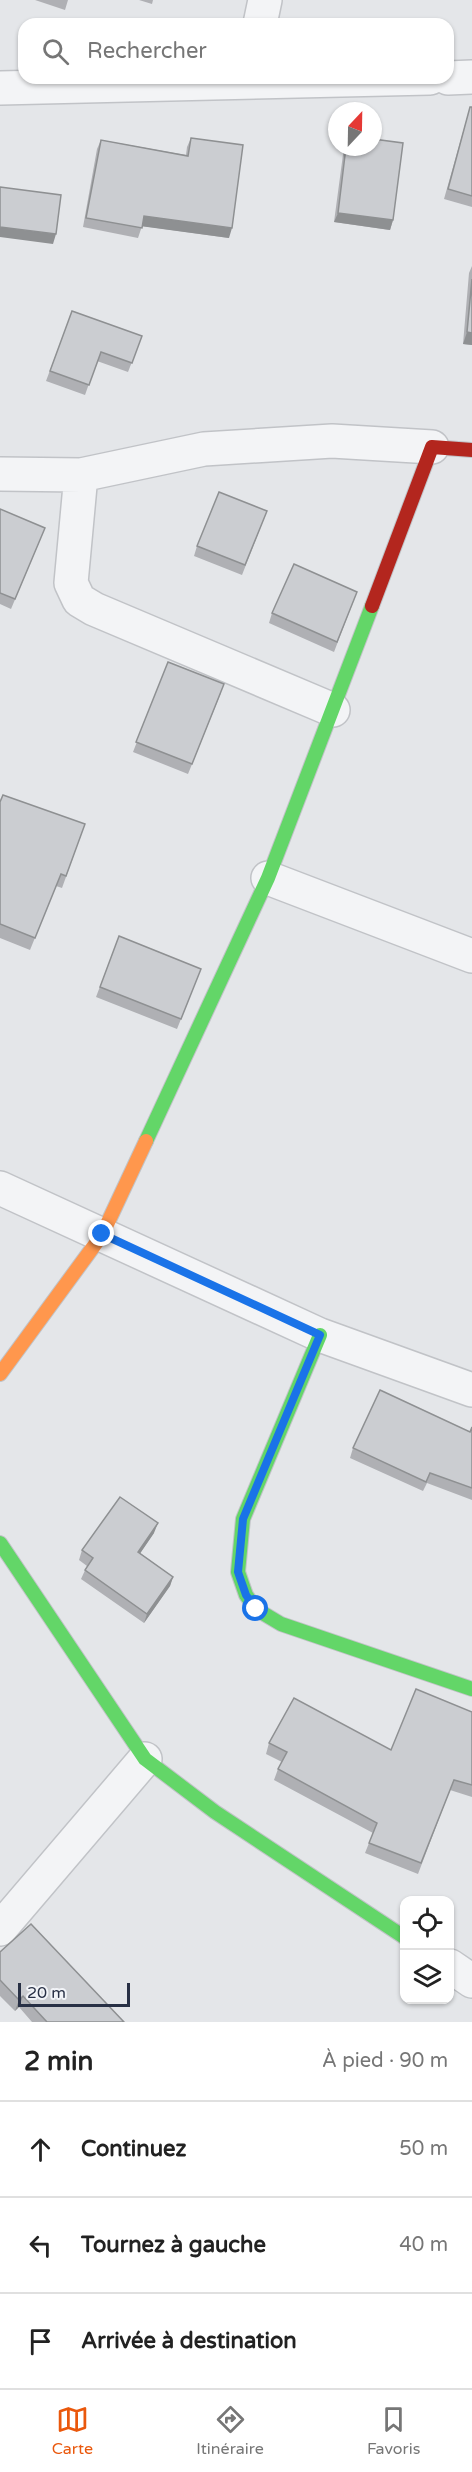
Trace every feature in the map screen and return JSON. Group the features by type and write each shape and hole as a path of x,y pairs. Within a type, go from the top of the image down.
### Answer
{"street":[{"path":"261,18 265,0"},
{"path":"454,78 472,77"},
{"path":"0,88 124,84"},
{"path":"0,474 81,475 204,449 332,441 472,450"},
{"path":"0,1374 102,1234 267,878 432,447"},
{"path":"81,475 71,583 79,600 94,609 333,710"},
{"path":"267,878 472,956"},
{"path":"0,1188 320,1335 472,1390"},
{"path":"320,1335 243,1519 238,1572 246,1595 256,1609 280,1624 472,1689"},
{"path":"0,1543 145,1760 215,1812 400,1934"},
{"path":"0,1929 145,1760"},
{"path":"454,1969 472,1981"}],"building":[{"path":"470,107 472,107 472,196 448,189"},
{"path":"191,138 243,145 232,228 144,216 142,228 86,218 101,140 188,156"},
{"path":"382,140 403,143 393,220 338,213 345,156 382,156"},
{"path":"0,187 61,195 56,234 0,227"},
{"path":"472,279 472,333 467,332"},
{"path":"72,311 142,336 132,363 101,352 89,385 50,371"},
{"path":"219,492 267,511 245,565 197,546"},
{"path":"0,509 45,528 15,599 0,593"},
{"path":"294,564 357,592 337,642 272,613"},
{"path":"168,662 224,684 192,764 136,742"},
{"path":"3,795 85,824 66,876 61,874 35,938 0,924 0,802"},
{"path":"119,936 201,969 181,1019 100,987"},
{"path":"380,1390 470,1432 472,1427 472,1488 430,1473 426,1482 353,1448"},
{"path":"120,1497 158,1523 138,1552 173,1577 147,1614 85,1570 93,1558 82,1550"},
{"path":"416,1689 472,1712 472,1785 454,1780 421,1863 369,1843 377,1823 278,1769 287,1752 269,1743 294,1698 391,1750"},
{"path":"31,1924 124,2022 47,2022 23,1996 19,2000 0,1980 0,1952"}],"traffic: fast":[{"path":"146,1141 268,878 372,606"},
{"path":"320,1335 243,1519 238,1572 246,1595 256,1609 281,1624 472,1689"},
{"path":"0,1543 145,1759 215,1812 400,1934"}],"traffic: slow":[{"path":"0,1374 102,1235 146,1141"}],"traffic: jam":[{"path":"372,606 432,447 472,450"}],"route":[{"path":"102,1234 320,1335 243,1519 238,1572 246,1595 256,1609"}]}
